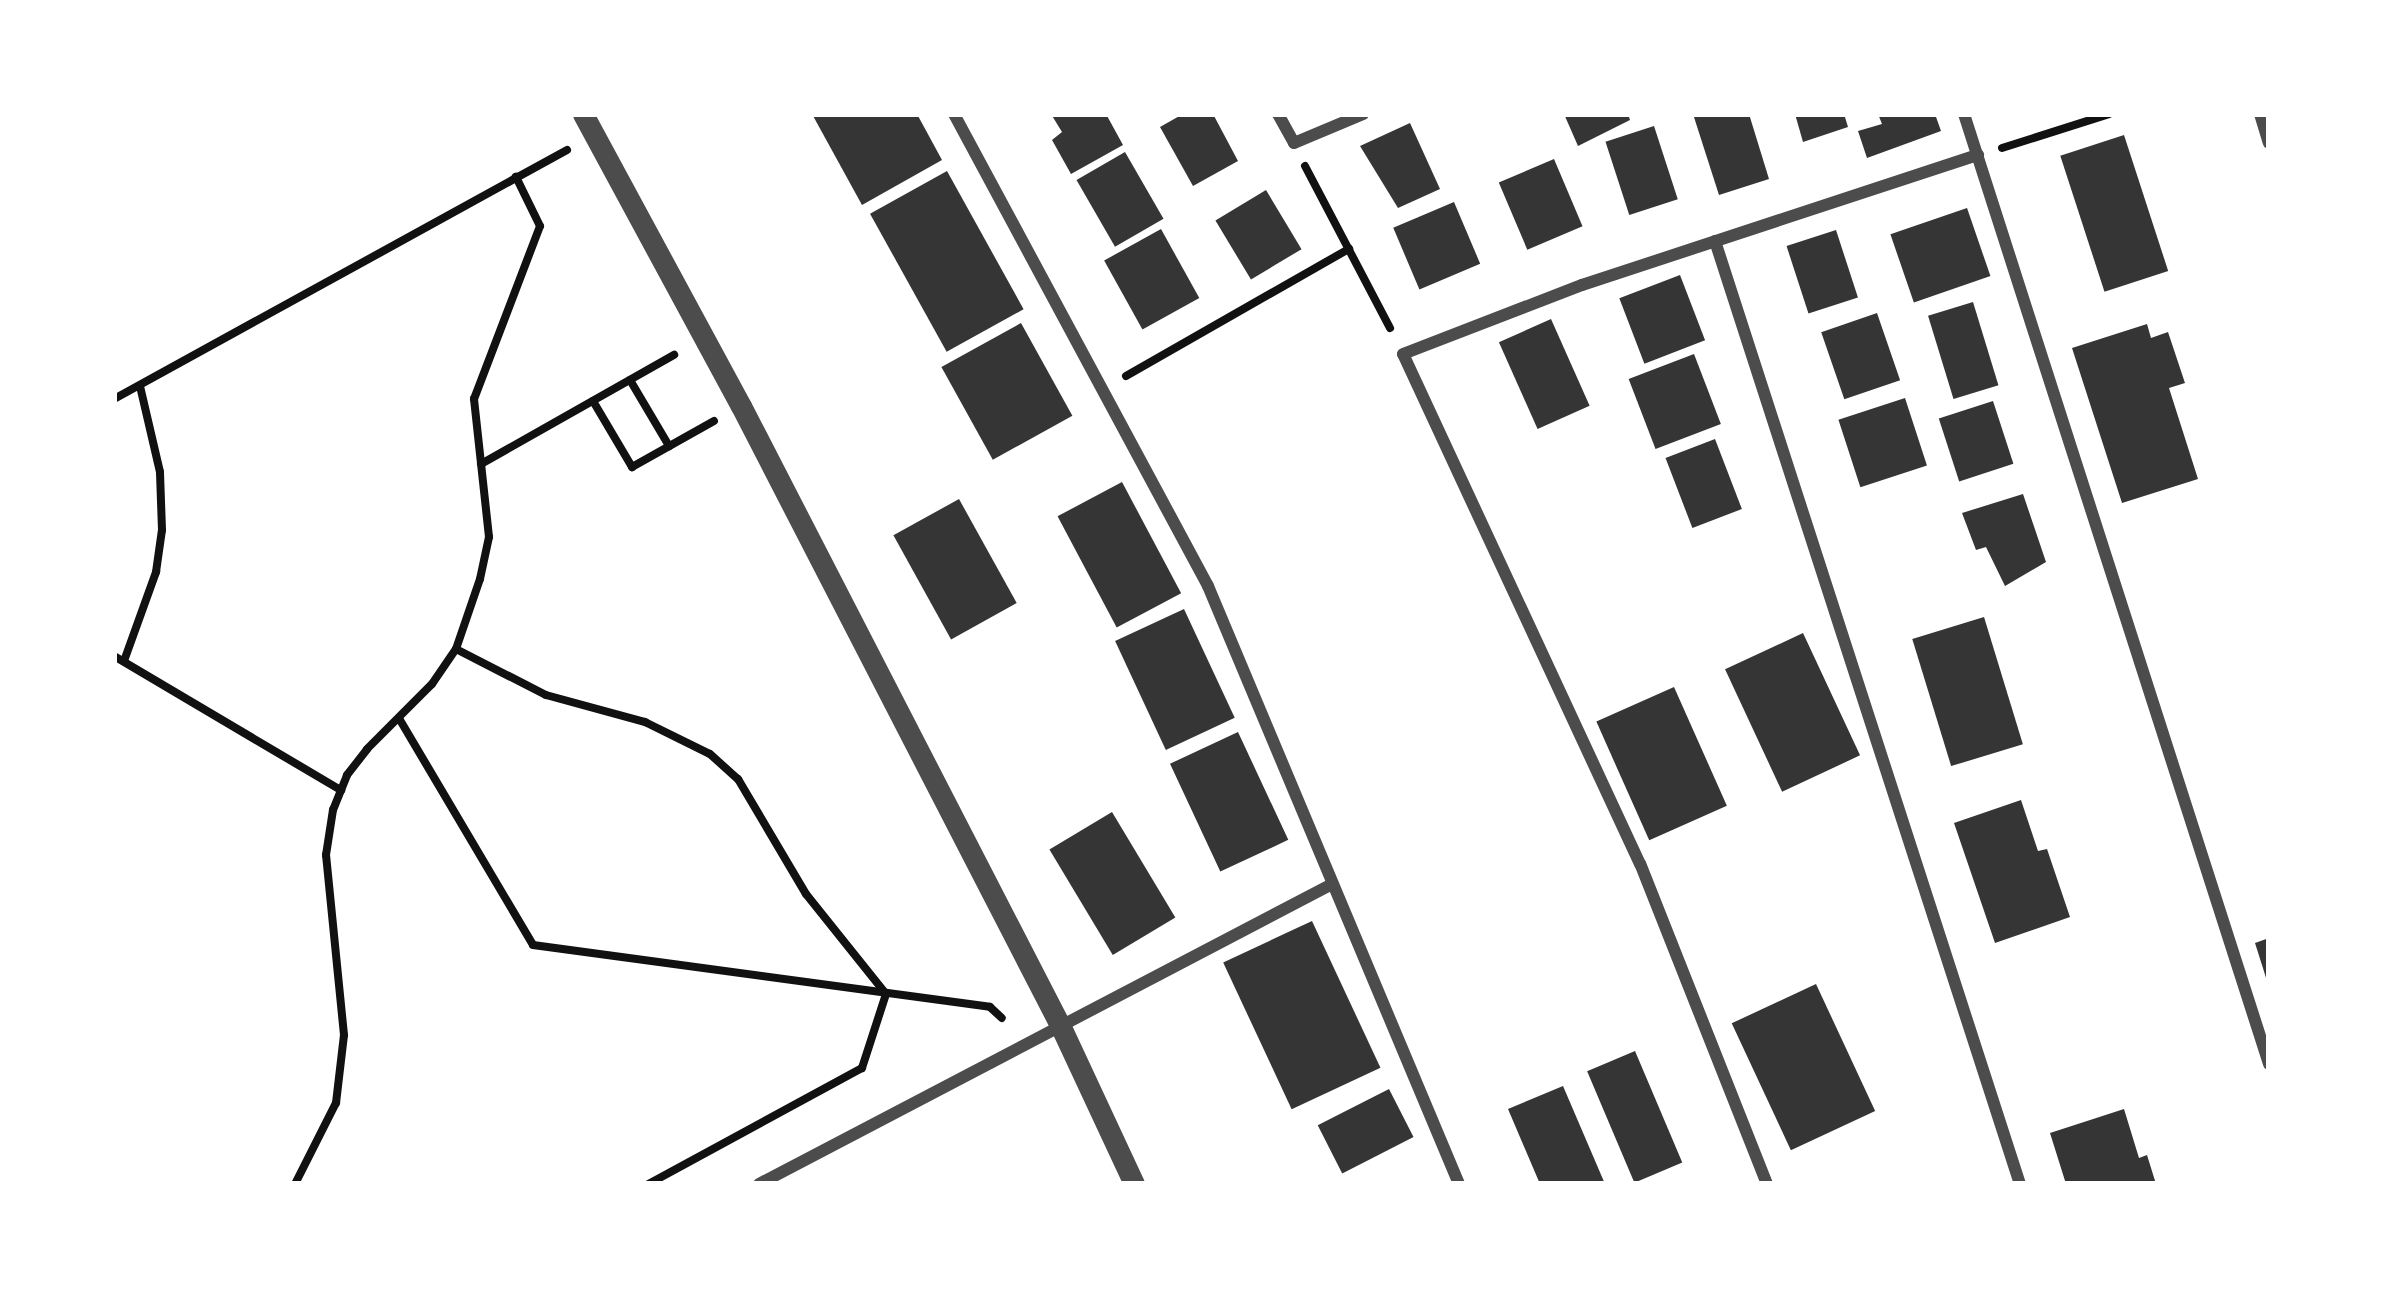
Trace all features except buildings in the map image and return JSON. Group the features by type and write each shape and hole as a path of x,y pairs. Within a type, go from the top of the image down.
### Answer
{"street":[{"path":"583,114 706,338 1060,1024 1134,1184"},
{"path":"954,114 1208,586 1459,1184"},
{"path":"1278,114 1294,143 1363,114"},
{"path":"1964,114 2269,1064"},
{"path":"2260,114 2269,143"},
{"path":"1767,1184 1640,864 1403,354 1715,241 1978,155"},
{"path":"1715,241 2020,1184"},
{"path":"759,1184 1332,884"}],"path":[{"path":"1978,155 2109,114"},
{"path":"114,400 595,135"},
{"path":"1294,143 1403,354"},
{"path":"295,1184 316,1151 336,1103 339,1080 341,982 326,855 341,790 367,748 400,720 456,649 489,538 474,399 540,226 516,177"},
{"path":"1102,390 1349,249"},
{"path":"482,464 706,338"},
{"path":"630,380 669,446"},
{"path":"124,661 156,572 162,530 160,472 140,386"},
{"path":"593,401 632,467 741,406"},
{"path":"456,649 546,695 645,722 710,754 738,779 806,894 886,994"},
{"path":"114,656 341,790"},
{"path":"400,720 533,945 989,1007 1002,1018"},
{"path":"648,1184 862,1068 886,994"}]}
